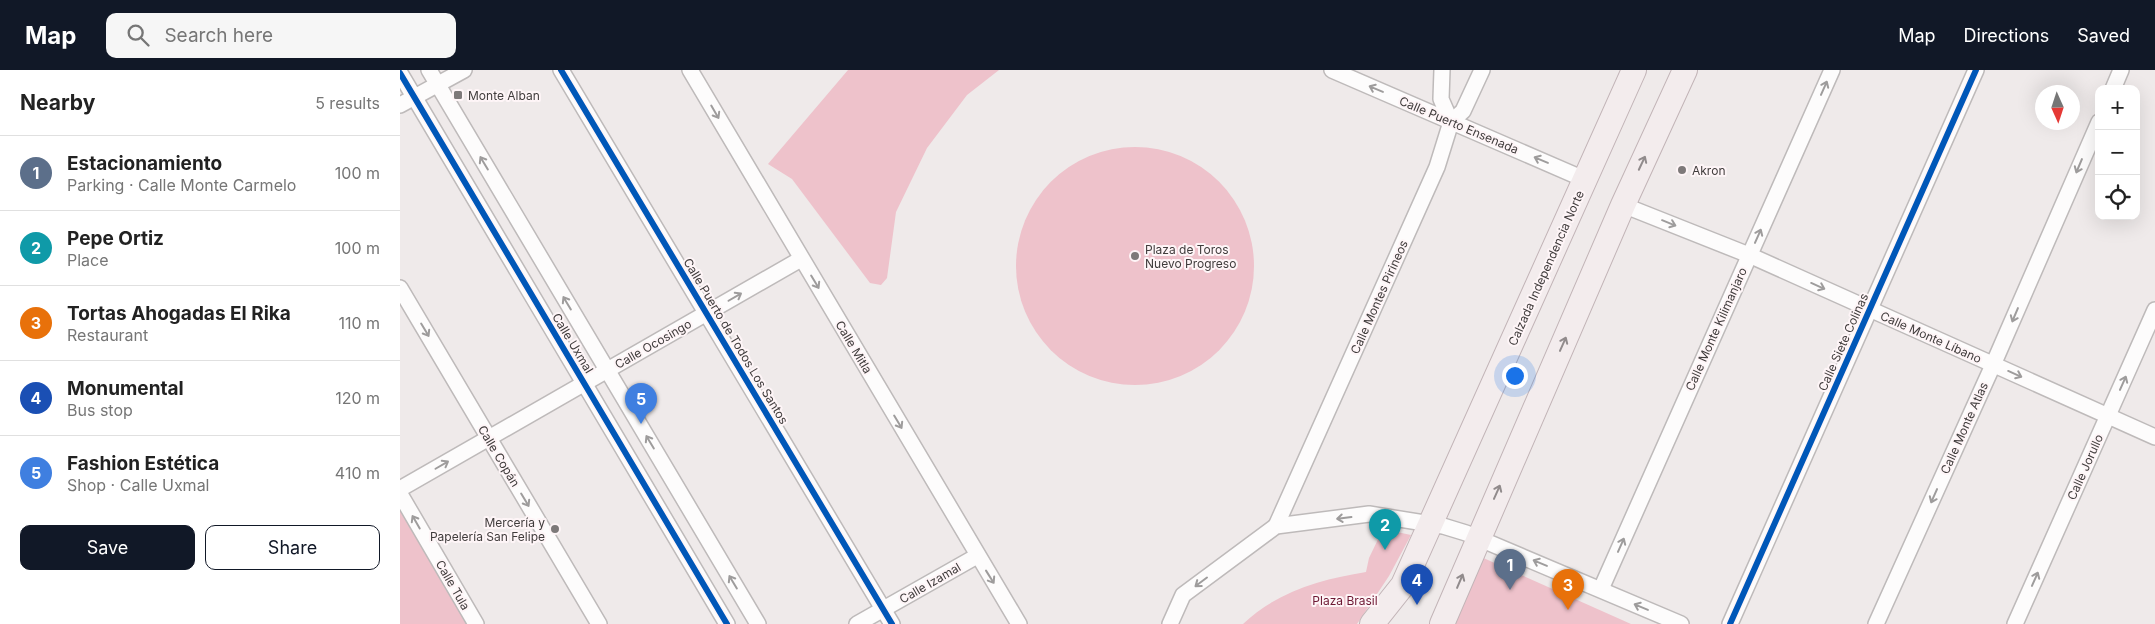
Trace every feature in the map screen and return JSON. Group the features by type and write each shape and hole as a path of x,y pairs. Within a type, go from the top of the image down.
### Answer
{"main road":[{"name":"Calzada Independencia Norte","path":"1372,624 1402,585 1634,70"},
{"path":"1442,624 1478,537 1684,70"}],"street":[{"name":"Calle Uxmal","path":"429,70 758,624"},
{"path":"400,105 464,70"},
{"name":"Calle Puerto de Todos Los Santos","path":"561,70 892,624"},
{"name":"Calle Mitla","path":"690,70 1019,624"},
{"name":"Calle Puerto Ensenada","path":"1332,70 1586,180"},
{"path":"1442,70 1441,99 1451,122"},
{"name":"Calle Montes Pirineos","path":"1276,526 1437,167 1451,122 1463,111 1482,70"},
{"name":"Calle Monte Kilimanjaro","path":"1601,589 1832,70"},
{"name":"Calle Siete Colinas","path":"1730,624 1976,70"},
{"path":"2115,85 2121,70"},
{"name":"Calle Uxmal","path":"400,73 727,624"},
{"name":"Calle Monte Atlas","path":"1876,624 1993,365 2096,130"},
{"name":"Calle Monte Líbano","path":"1624,205 1749,255 2155,437"},
{"name":"Calle Ocosingo","path":"400,489 801,259"},
{"name":"Calle Copán","path":"400,288 599,624"},
{"name":"Calle Jorullo","path":"2015,624 2155,310"},
{"name":"Calle Tula","path":"400,494 476,624"},
{"path":"1170,624 1183,595 1276,526 1369,514 1443,526 1478,537 1681,624"},
{"name":"Calle Izamal","path":"857,624 977,556"}],"green space":[{"path":"848,70 999,70 967,95 927,148 896,212 887,278 881,285 870,283 792,179 768,164"},
{"name":"Plaza de Toros Nuevo Progreso","path":"1123,147 1147,147 1170,152 1191,161 1211,174 1227,190 1240,210 1249,231 1254,254 1252,289 1245,312 1227,342 1211,358 1191,371 1170,380 1147,385 1123,385 1100,380 1079,371 1059,358 1043,342 1030,322 1021,301 1016,278 1016,254 1021,231 1030,210 1043,190 1059,174 1079,161 1100,152"},
{"path":"400,506 469,624 400,624"},
{"name":"Plaza Brasil","path":"1383,529 1411,535 1389,576 1357,624 1243,624 1270,603 1285,595 1316,583 1366,572 1369,558"},
{"path":"1479,556 1631,624 1451,624"}],"cycle path":[{"path":"561,70 892,624"},
{"path":"1730,624 1976,70"},
{"path":"400,73 727,624"}],"place":[{"name":"Monte Alban","path":"458,95"},
{"name":"Akron","path":"1682,170"},
{"name":"Plaza de Toros Nuevo Progreso","path":"1135,256"},
{"name":"Fashion Estética","path":"641,424"},
{"name":"Mercería y Papelería San Felipe","path":"555,529"},
{"name":"Pepe Ortiz","path":"1385,550"},
{"name":"Estacionamiento","path":"1510,590"},
{"name":"Monumental","path":"1417,605"},
{"name":"Tortas Ahogadas El Rika","path":"1568,610"}]}
